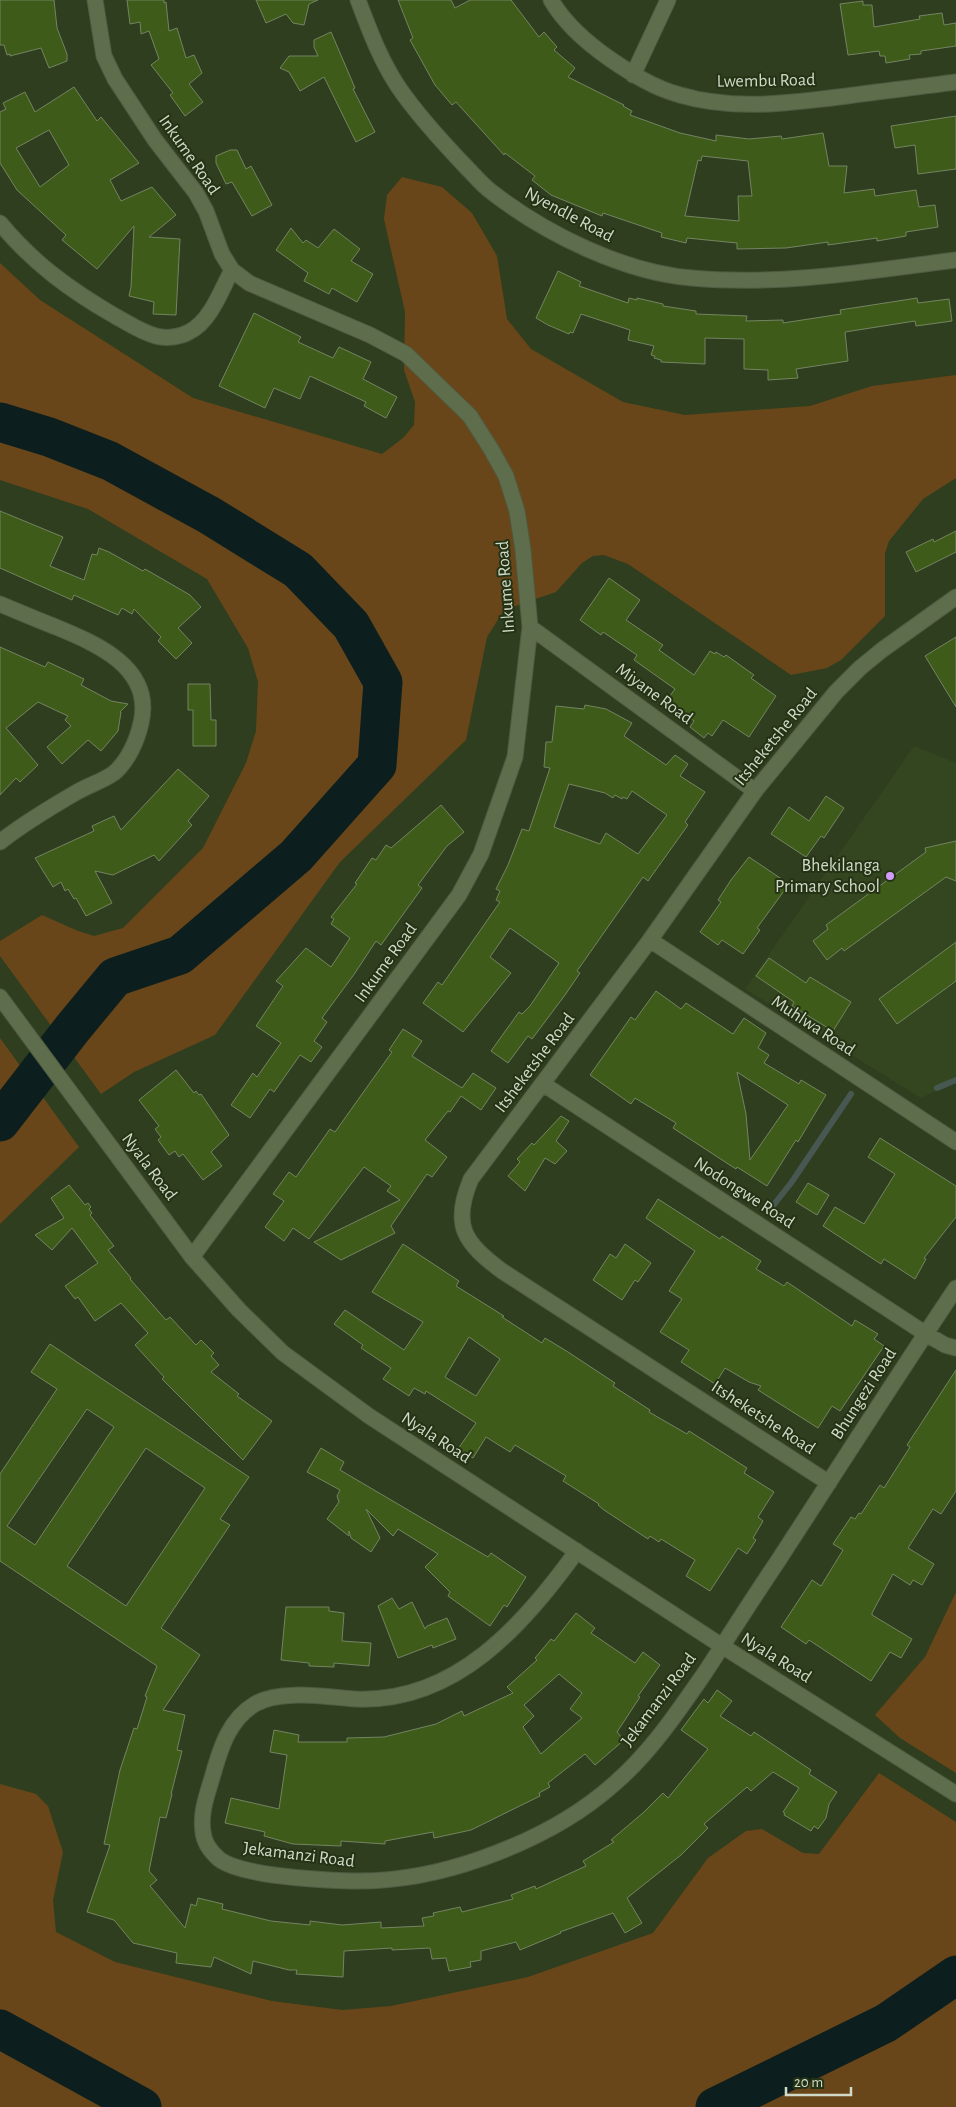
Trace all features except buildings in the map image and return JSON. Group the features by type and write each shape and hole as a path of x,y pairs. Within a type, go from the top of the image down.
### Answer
{"street":[{"name":"Inkume Road","path":"95,0 104,56 115,79 156,140 196,193 213,228 222,254 232,270 249,283 370,336 406,354 470,416 506,476 517,512 523,550 530,627 515,757 481,854 459,895 192,1257"},
{"name":"Nyendle Road","path":"358,0 374,42 403,94 454,155 491,192 541,226 589,250 640,268 691,278 744,280 803,279 956,260"},
{"name":"Lwembu Road","path":"551,0 571,26 589,44 633,75 680,95 733,104 765,104 818,100 956,82"},
{"path":"633,75 668,0"},
{"path":"0,222 12,238 70,289 137,329 157,336 179,336 194,329 206,317 232,270"},
{"name":"Itsheketshe Road","path":"828,1483 502,1272 480,1255 467,1238 461,1212 463,1197 471,1179 650,940 755,791 836,692 860,668 956,597"},
{"path":"0,604 92,642 108,652 124,664 132,676 143,702 140,730 132,748 117,770 78,792 0,842"},
{"name":"Miyane Road","path":"530,627 755,791"},
{"name":"Muhlwa Road","path":"650,940 956,1142"},
{"name":"Nyala Road","path":"0,997 192,1257 256,1328 283,1353 369,1416 722,1646 956,1794"},
{"name":"Nodongwe Road","path":"543,1084 926,1334 945,1345 956,1348"},
{"name":"Bhungezi Road","path":"722,1646 956,1288"},
{"name":"Jekamanzi Road","path":"576,1551 549,1590 504,1638 461,1670 441,1682 414,1693 389,1698 270,1697 257,1702 244,1712 232,1726 221,1748 202,1813 203,1835 210,1849 220,1860 255,1872 354,1881 412,1877 465,1864 514,1847 552,1828 615,1783 675,1716 722,1646"}],"shaded area":[{"path":"402,177 442,187 472,213 497,256 507,319 531,349 623,402 685,415 810,406 872,386 956,375 956,478 923,499 889,541 885,553 885,616 841,660 827,668 791,675 628,564 604,555 593,556 582,563 556,592 504,610 487,637 466,740 340,862 215,1035 134,1072 101,1094 0,956 0,941 42,915 94,936 123,928 203,848 246,763 256,731 258,682 248,648 207,579 88,509 0,480 0,263 40,300 193,398 382,454 403,438 414,425 415,402 404,370 405,312 384,219 387,195"},
{"name":"Bhekilanga Primary School","path":"914,746 956,763 956,1081 921,1098 745,989"},
{"path":"0,1038 79,1147 0,1224"},
{"path":"956,1592 956,1773 900,1738 875,1715 925,1657"},
{"path":"879,1773 956,1822 956,2107 0,2107 0,1784 36,1794 48,1806 63,1852 53,1900 56,1932 115,1962 272,2001 342,2010 391,2006 528,1977 653,1933 708,1858 746,1831 762,1829 803,1853 819,1854"}],"waterway":[{"path":"0,422 49,437 110,461 209,515 298,570 351,625 383,682 377,765 296,856 180,955 115,977 0,1122"},
{"path":"937,1088 956,1080"},
{"path":"768,1212 791,1183 851,1094"},
{"path":"715,2107 886,2023 956,1975"},
{"path":"0,2029 142,2107"}],"place":[{"name":"Bhekilanga Primary School","path":"890,876"}]}
